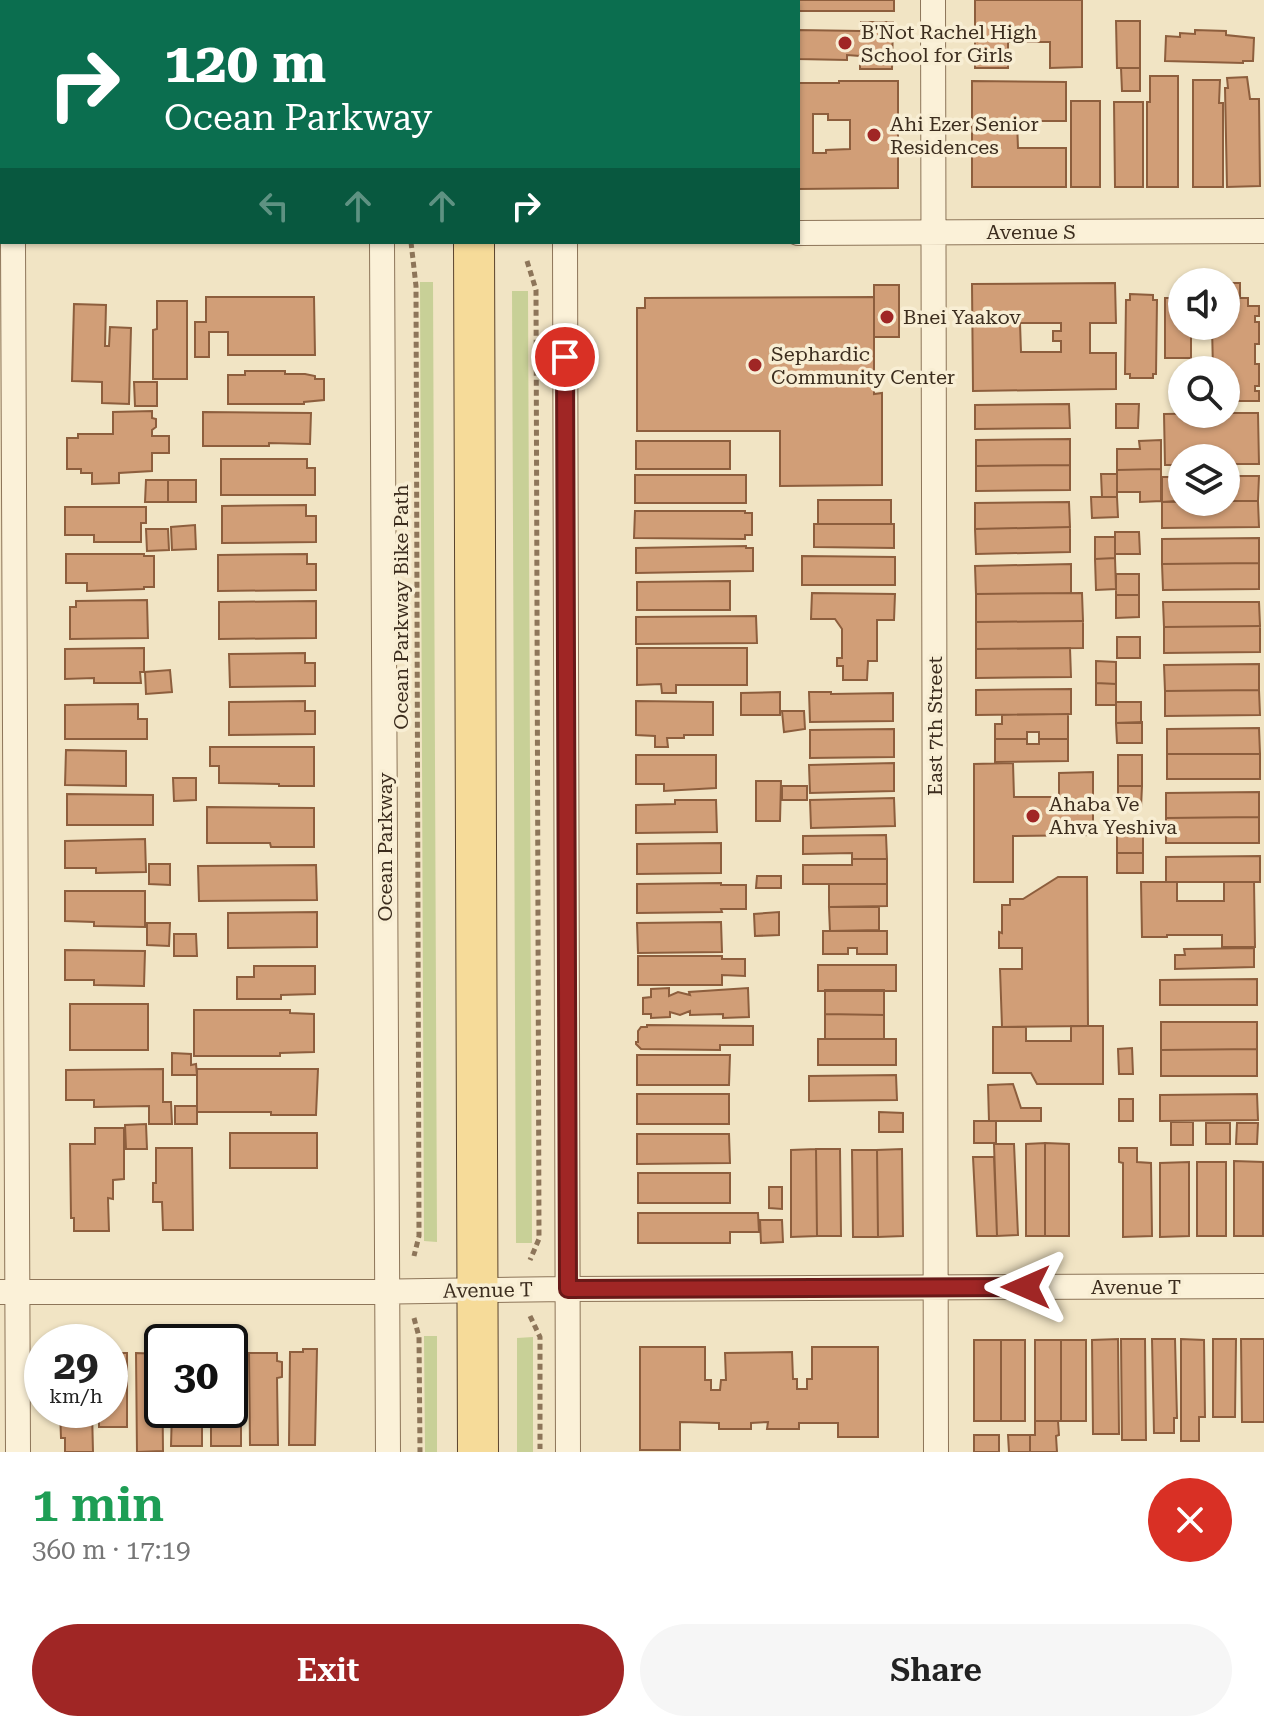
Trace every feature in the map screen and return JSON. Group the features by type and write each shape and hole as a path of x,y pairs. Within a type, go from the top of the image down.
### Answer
{"main road":[{"path":"474,244 478,1452"}],"street":[{"name":"East 7th Street","path":"933,0 936,1452"},
{"name":"Avenue S","path":"800,233 1264,231"},
{"path":"13,244 9,1292 18,1452"},
{"name":"Ocean Parkway","path":"382,244 388,1452"},
{"path":"565,244 568,1452"},
{"name":"Avenue T","path":"9,1292 1264,1286"}],"path":[{"name":"Ocean Parkway Bike Path","path":"411,244 416,286 419,1236 413,1260"},
{"path":"527,261 536,290 539,1223 539,1239 530,1260"},
{"path":"414,1315 419,1337 420,1452"},
{"path":"530,1316 540,1337 540,1452"}],"green space":[{"path":"420,282 433,282 437,1242 424,1241"},
{"path":"512,291 528,291 532,1243 516,1243"},
{"path":"424,1336 437,1336 437,1452 425,1452"},
{"path":"533,1337 533,1452 517,1452 517,1338"}],"building":[{"path":"800,0 894,0 894,11 800,11"},
{"path":"975,0 1082,0 1082,67 1050,68 1050,42 1008,42 1008,68 975,68"},
{"path":"1116,21 1140,21 1140,68 1117,68"},
{"name":"B'Not Rachel High School for Girls","path":"861,22 893,22 892,69 860,69 860,56 847,55 847,60 800,59 800,30 861,31"},
{"path":"1195,30 1226,31 1226,35 1254,38 1253,61 1165,61 1166,36 1195,34"},
{"path":"1121,68 1140,68 1140,91 1122,91"},
{"path":"1150,76 1178,76 1178,187 1147,187"},
{"path":"1247,77 1250,99 1259,99 1260,186 1227,187 1225,88 1228,88 1227,78"},
{"path":"1193,80 1220,80 1223,187 1193,187"},
{"name":"Ahi Ezer Senior Residences","path":"898,81 898,188 800,189 800,83","holes":["813,114 828,114 828,120 850,120 850,149 813,153"]},
{"path":"972,81 1066,82 1066,121 1017,121 1018,148 1066,148 1066,187 972,187"},
{"path":"1071,101 1100,101 1100,187 1071,187"},
{"path":"1114,102 1143,102 1143,187 1115,187"},
{"path":"1115,283 1116,323 1090,323 1090,353 1116,353 1116,389 973,391 972,284","holes":["1020,323 1061,323 1061,331 1053,331 1053,341 1061,341 1061,352 1021,352"]},
{"name":"Bnei Yaakov","path":"874,285 899,285 899,337 874,337"},
{"path":"1130,294 1153,295 1153,300 1157,300 1156,374 1153,378 1130,378 1130,374 1125,374 1126,300 1130,300"},
{"path":"206,297 314,297 315,355 228,355 228,332 209,332 209,357 195,357 195,322 206,322"},
{"name":"Sephardic Community Center","path":"874,297 874,394 882,393 882,485 780,486 780,431 637,431 637,308 645,308 645,298"},
{"path":"1165,298 1168,298 1168,340 1191,340 1191,356 1165,358"},
{"path":"1240,298 1248,298 1248,306 1259,306 1259,316 1255,316 1255,322 1259,322 1259,344 1255,344 1255,364 1259,364 1259,386 1255,386 1255,391 1259,391 1259,401 1240,401 1240,356 1213,356 1212,340 1240,340"},
{"path":"157,301 187,301 187,379 153,379 153,330 157,329"},
{"path":"74,304 106,305 105,346 109,346 110,327 131,328 129,404 102,403 102,382 72,381"},
{"path":"245,371 285,371 285,374 305,374 324,379 324,400 304,404 228,404 228,375 245,375"},
{"path":"134,382 157,382 157,406 135,406"},
{"path":"1069,404 1070,428 975,429 975,405"},
{"path":"1116,404 1139,404 1138,428 1116,428"},
{"path":"152,411 156,427 152,430 152,436 169,436 169,453 152,453 152,471 119,473 119,483 92,484 92,473 67,469 67,438 78,438 78,434 113,434 113,412"},
{"path":"203,412 311,413 310,444 203,446"},
{"path":"1240,413 1258,413 1259,464 1240,464 1240,444 1168,444 1168,465 1165,465 1164,414 1168,414 1168,428 1240,428"},
{"path":"1070,439 1070,465 976,466 976,440"},
{"path":"1161,440 1161,469 1117,470 1117,449 1140,449 1139,441"},
{"path":"636,441 730,441 730,469 636,469"},
{"path":"221,459 307,459 307,468 315,468 315,495 221,495"},
{"path":"1070,465 1070,490 976,491 976,466"},
{"path":"1161,469 1161,501 1140,502 1140,492 1117,492 1117,470"},
{"path":"1101,474 1117,474 1117,497 1102,497"},
{"path":"635,475 746,475 746,503 635,503"},
{"path":"1240,476 1259,476 1258,501 1240,501"},
{"path":"1162,477 1168,477 1168,502 1162,502"},
{"path":"146,480 168,480 168,502 145,502"},
{"path":"168,480 196,480 196,502 168,502"},
{"path":"1091,497 1117,497 1118,517 1092,518"},
{"path":"818,500 891,500 891,524 818,524"},
{"path":"1240,501 1258,501 1259,527 1162,528 1162,502 1168,502 1168,516 1240,516"},
{"path":"1069,502 1070,527 975,529 975,503"},
{"path":"306,505 306,516 316,516 316,542 222,543 222,506"},
{"path":"65,507 146,507 146,523 141,523 141,542 94,542 94,535 65,535"},
{"path":"635,511 745,511 752,513 752,535 745,535 745,539 634,538"},
{"path":"814,524 894,524 894,548 814,547"},
{"path":"195,525 196,549 172,550 171,527"},
{"path":"1070,527 1070,552 976,554 975,529"},
{"path":"146,529 168,529 169,550 147,551"},
{"path":"1115,532 1139,532 1140,554 1115,554"},
{"path":"1095,537 1115,537 1115,558 1095,559"},
{"path":"1259,538 1259,563 1162,564 1162,539"},
{"path":"636,548 753,548 753,571 636,573"},
{"path":"66,554 154,556 154,587 87,591 87,583 66,583"},
{"path":"307,554 307,564 316,564 316,590 218,591 218,555"},
{"path":"802,556 895,557 895,585 802,585"},
{"path":"1115,558 1116,589 1096,590 1095,559"},
{"path":"1259,563 1259,589 1163,590 1162,564"},
{"path":"1071,564 1071,593 976,594 975,566"},
{"path":"1116,574 1139,574 1139,595 1116,595"},
{"path":"730,581 730,610 637,610 637,582"},
{"path":"812,593 895,594 894,620 877,620 877,661 868,661 867,680 843,680 843,666 837,666 837,658 842,658 842,629 835,619 811,619"},
{"path":"1082,593 1083,621 976,622 976,594"},
{"path":"1116,595 1139,595 1139,617 1116,618"},
{"path":"147,600 148,638 70,639 70,607 76,607 76,601"},
{"path":"316,601 316,638 219,639 219,602"},
{"path":"1163,602 1259,602 1260,626 1164,627"},
{"path":"756,616 757,643 636,644 636,617"},
{"path":"1083,621 1083,648 976,649 976,622"},
{"path":"1260,626 1260,652 1164,653 1164,627"},
{"path":"1117,637 1140,637 1140,658 1117,658"},
{"path":"144,648 141,683 94,683 94,678 65,679 65,649"},
{"path":"637,648 747,648 747,685 676,685 676,693 662,693 661,684 637,685"},
{"path":"1070,648 1071,677 976,678 976,649"},
{"path":"305,653 305,663 315,663 315,686 230,687 229,654"},
{"path":"1096,661 1116,662 1116,684 1096,683"},
{"path":"1259,664 1259,690 1165,691 1164,665"},
{"path":"170,670 172,692 146,694 145,672"},
{"path":"1096,683 1116,684 1116,705 1096,705"},
{"path":"1071,689 1071,714 976,715 976,690"},
{"path":"1259,690 1260,715 1165,716 1165,691"},
{"path":"780,692 780,715 741,715 741,693"},
{"path":"809,692 893,693 893,721 810,722"},
{"path":"305,701 305,711 315,711 315,734 229,735 229,702"},
{"path":"636,701 713,702 713,735 667,738 668,747 655,747 655,736 636,735"},
{"path":"1116,702 1141,702 1141,723 1116,723"},
{"path":"138,704 138,719 147,719 147,739 65,739 65,705"},
{"path":"782,711 804,711 805,729 784,732"},
{"path":"1068,714 1068,739 1039,739 1039,732 1027,732 1027,739 995,739 995,724 1002,724 1002,715"},
{"path":"1142,722 1142,743 1117,743 1116,723"},
{"path":"1259,728 1260,754 1167,754 1167,729"},
{"path":"894,729 894,757 810,758 810,730"},
{"path":"995,739 1027,739 1027,744 1039,744 1039,739 1068,739 1068,761 995,762"},
{"path":"210,747 314,747 314,786 219,783 219,766 210,766"},
{"path":"66,750 126,751 126,786 65,785"},
{"path":"1167,754 1260,754 1260,779 1167,779"},
{"path":"636,755 716,755 716,788 664,791 664,784 636,784"},
{"path":"1118,755 1142,755 1142,786 1118,786"},
{"path":"894,763 894,791 810,793 809,765"},
{"name":"Ahaba Ve Ahva Yeshiva","path":"1013,763 1014,797 1059,797 1059,773 1093,772 1093,835 1013,836 1013,882 974,882 974,764"},
{"path":"173,778 196,778 196,800 174,801"},
{"path":"756,781 781,781 780,821 756,821"},
{"path":"782,786 807,786 807,800 782,800"},
{"path":"1118,786 1142,786 1141,808 1118,808"},
{"path":"1259,792 1259,817 1166,818 1166,793"},
{"path":"67,794 153,795 153,825 67,825"},
{"path":"894,798 895,826 811,828 810,800"},
{"path":"675,800 716,800 717,832 636,833 636,805 675,804"},
{"path":"207,807 314,808 314,847 207,843"},
{"path":"1259,817 1259,843 1166,843 1166,818"},
{"path":"1117,830 1143,830 1143,853 1117,853"},
{"path":"886,835 887,859 852,859 852,853 803,854 803,836"},
{"path":"145,839 146,872 96,873 96,868 65,868 65,841"},
{"path":"721,843 721,873 637,874 637,844"},
{"path":"1117,853 1143,853 1143,873 1117,873"},
{"path":"1260,856 1260,882 1166,882 1166,857"},
{"path":"852,859 887,859 887,884 803,884 803,865 852,865"},
{"path":"149,864 170,864 170,885 149,884"},
{"path":"316,865 317,900 199,901 198,866"},
{"path":"757,876 781,876 781,888 756,888"},
{"path":"1058,877 1087,877 1088,1026 1002,1027 1000,969 1022,969 1022,948 999,948 1002,905 1010,905 1010,899 1023,899"},
{"path":"1141,882 1177,882 1177,901 1224,901 1224,882 1254,882 1255,947 1222,947 1222,935 1142,937"},
{"path":"637,884 746,885 746,909 637,913"},
{"path":"829,884 887,884 887,906 829,907"},
{"path":"65,891 145,891 145,927 94,926 94,922 65,921"},
{"path":"829,907 879,907 879,930 830,931"},
{"path":"317,912 317,947 228,948 228,913"},
{"path":"779,912 779,935 755,936 754,914"},
{"path":"721,922 722,952 638,953 637,923"},
{"path":"147,923 170,923 169,946 147,945"},
{"path":"823,931 887,931 887,954 857,954 857,948 848,948 848,954 823,954"},
{"path":"174,934 196,934 197,956 174,956"},
{"path":"1254,948 1254,967 1175,969 1175,955 1185,955 1184,949"},
{"path":"65,950 145,951 144,986 94,985 94,980 65,980"},
{"path":"638,956 745,959 745,976 722,975 722,985 638,985"},
{"path":"818,965 896,965 896,991 818,991"},
{"path":"254,966 315,966 315,994 281,995 281,999 237,999 237,977 254,977"},
{"path":"1257,979 1257,1005 1160,1005 1160,980"},
{"path":"669,988 669,996 678,992 690,995 689,992 748,988 749,1017 690,1015 690,1011 680,1015 670,1012 670,1017 651,1018 651,1014 643,1014 643,998 651,997 651,989"},
{"path":"825,990 884,990 884,1015 825,1014"},
{"path":"70,1004 148,1004 148,1050 70,1050"},
{"path":"194,1010 290,1010 290,1013 314,1014 314,1052 280,1053 280,1056 194,1056"},
{"path":"825,1014 884,1015 884,1039 825,1039"},
{"path":"1161,1022 1257,1022 1257,1049 1161,1050"},
{"path":"647,1025 753,1026 753,1045 720,1045 720,1050 641,1049 636,1044 638,1031"},
{"path":"1071,1026 1103,1026 1103,1084 1037,1084 1031,1073 993,1073 993,1027 1026,1027 1026,1041 1071,1041"},
{"path":"818,1039 896,1039 896,1065 818,1065"},
{"path":"1132,1048 1133,1074 1119,1074 1118,1049"},
{"path":"1257,1049 1257,1076 1161,1076 1161,1050"},
{"path":"172,1053 191,1054 191,1065 196,1064 197,1075 172,1075"},
{"path":"637,1055 730,1055 729,1085 637,1085"},
{"path":"163,1069 163,1102 171,1102 172,1124 149,1124 149,1106 94,1107 94,1100 66,1100 66,1070"},
{"path":"197,1069 318,1069 316,1115 197,1112"},
{"path":"896,1075 897,1100 809,1101 809,1076"},
{"path":"1013,1084 1021,1108 1041,1108 1041,1121 989,1121 988,1085"},
{"path":"637,1094 729,1094 729,1124 637,1124"},
{"path":"1257,1094 1258,1120 1160,1121 1160,1095"},
{"path":"1119,1099 1133,1099 1133,1121 1119,1121"},
{"path":"175,1106 197,1106 197,1124 175,1124"},
{"path":"879,1112 903,1113 903,1132 879,1132"},
{"path":"974,1121 996,1121 996,1143 974,1143"},
{"path":"1171,1122 1193,1122 1193,1145 1171,1145"},
{"path":"1206,1123 1230,1123 1230,1144 1206,1144"},
{"path":"1237,1123 1258,1123 1257,1144 1236,1144"},
{"path":"146,1124 147,1149 126,1149 125,1125"},
{"path":"95,1128 124,1128 124,1179 113,1180 113,1199 108,1198 109,1231 74,1231 70,1144 95,1144"},
{"path":"230,1133 317,1133 317,1168 230,1168"},
{"path":"637,1134 729,1134 730,1163 637,1164"},
{"path":"1045,1143 1045,1236 1026,1236 1026,1144"},
{"path":"1045,1143 1069,1144 1069,1236 1045,1236"},
{"path":"994,1144 1014,1144 1018,1235 997,1236"},
{"path":"156,1148 192,1148 193,1230 163,1230 162,1202 153,1202"},
{"path":"1119,1148 1137,1148 1137,1162 1151,1163 1152,1236 1123,1237 1123,1163 1119,1162"},
{"path":"816,1149 817,1236 791,1237 791,1150"},
{"path":"816,1149 840,1149 841,1236 817,1236"},
{"path":"902,1149 903,1236 878,1237 877,1150"},
{"path":"852,1150 877,1150 878,1237 853,1237"},
{"path":"973,1157 994,1157 997,1236 977,1236"},
{"path":"1234,1161 1263,1162 1263,1236 1234,1236"},
{"path":"1189,1162 1189,1236 1160,1237 1160,1163"},
{"path":"1197,1162 1226,1162 1226,1236 1197,1236"},
{"path":"638,1173 730,1173 730,1203 638,1203"},
{"path":"769,1187 782,1187 782,1209 769,1208"},
{"path":"638,1213 758,1213 759,1232 730,1232 730,1243 638,1243"},
{"path":"760,1220 782,1220 783,1242 761,1243"},
{"path":"1118,1339 1119,1434 1093,1434 1092,1340"},
{"path":"1121,1339 1145,1339 1146,1440 1122,1440"},
{"path":"1152,1339 1175,1339 1177,1418 1174,1418 1174,1433 1154,1433"},
{"path":"1181,1339 1204,1340 1205,1417 1199,1417 1199,1441 1181,1441"},
{"path":"1213,1339 1236,1339 1235,1417 1213,1417"},
{"path":"1241,1339 1264,1339 1264,1422 1242,1422"},
{"path":"974,1340 1001,1340 1001,1421 974,1421"},
{"path":"1001,1340 1025,1340 1025,1421 1001,1421"},
{"path":"1035,1340 1061,1340 1061,1421 1035,1421"},
{"path":"1061,1340 1086,1340 1086,1421 1061,1421"},
{"path":"640,1347 705,1347 705,1380 711,1380 711,1390 720,1390 721,1380 726,1380 725,1353 792,1352 793,1379 797,1379 797,1389 807,1389 807,1379 812,1379 812,1347 878,1347 878,1437 838,1437 838,1423 799,1423 799,1429 767,1429 768,1422 751,1423 751,1429 719,1429 719,1423 680,1422 680,1450 640,1450"},
{"path":"303,1349 317,1349 315,1445 289,1445 290,1352 303,1352"},
{"path":"136,1353 144,1353 144,1428 163,1428 163,1451 137,1452"},
{"path":"249,1353 277,1353 277,1361 282,1362 282,1377 277,1378 278,1445 250,1445"},
{"path":"1035,1421 1058,1421 1057,1452 1030,1452 1030,1435 1035,1435"},
{"path":"61,1428 92,1428 93,1452 65,1452 65,1438 61,1438"},
{"path":"172,1428 202,1428 202,1446 171,1446"},
{"path":"211,1428 241,1428 241,1446 211,1446"},
{"path":"974,1435 999,1435 999,1452 974,1452"},
{"path":"1008,1435 1030,1435 1030,1452 1009,1452"}],"place":[{"name":"B'Not Rachel High School for Girls","path":"845,43"},
{"name":"Ahi Ezer Senior Residences","path":"874,135"},
{"name":"Bnei Yaakov","path":"887,317"},
{"name":"Sephardic Community Center","path":"755,365"},
{"name":"Ahaba Ve Ahva Yeshiva","path":"1033,816"}],"route":[{"path":"565,357 568,1289 1026,1287"}]}
